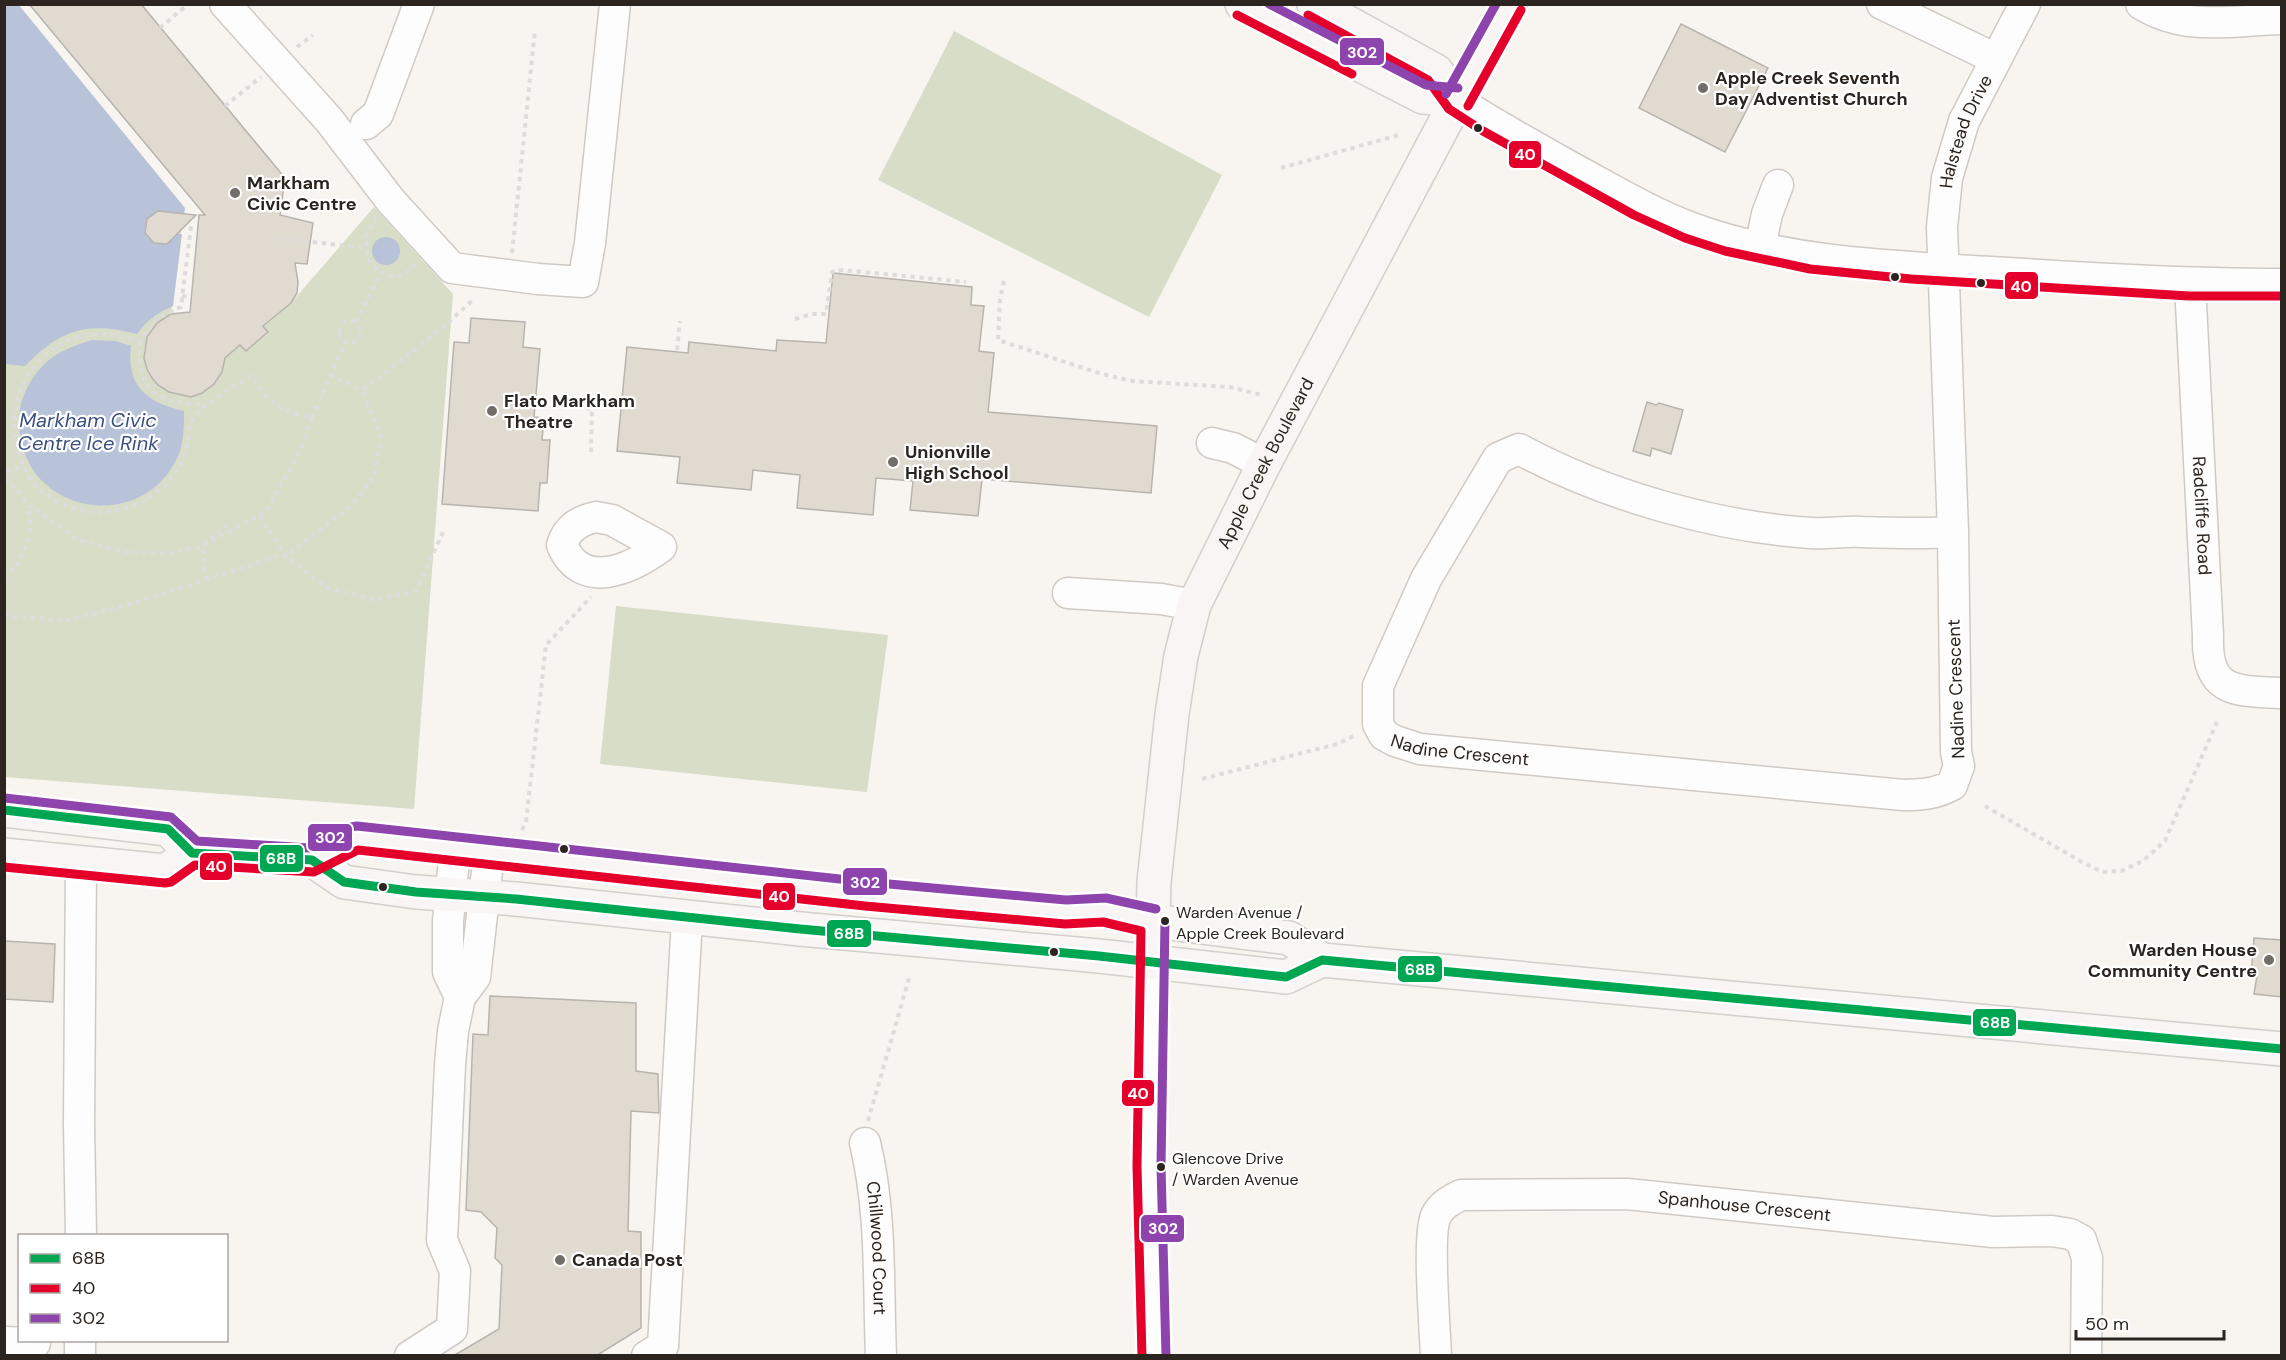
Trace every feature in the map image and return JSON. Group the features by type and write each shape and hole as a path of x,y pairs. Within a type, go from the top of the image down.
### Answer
{"main road":[{"path":"1242,4 1423,97 1457,100"},
{"path":"1314,4 1436,71 1457,100"},
{"name":"Apple Creek Boulevard","path":"1152,963 1154,882 1172,714 1181,657 1194,605 1264,464 1510,4"},
{"path":"4,810 168,829 192,852"},
{"path":"4,855 165,871 192,852 312,860 356,838 866,894 1066,912 1104,910 1153,921 1289,938 1322,960 2282,1049"},
{"path":"312,860 344,882 451,895 1099,956 1286,977 1322,960"}],"street":[{"path":"225,4 329,120 391,201 452,268 583,282 590,243 615,4"},
{"path":"366,124 378,114 419,4"},
{"path":"1882,4 1996,59"},
{"name":"Halstead Drive","path":"1944,269 1942,227 1947,178 1964,121 2025,4"},
{"path":"2141,4 2159,15 2194,23 2282,19"},
{"path":"1457,100 1489,121 1639,204 1690,227 1760,247 1811,257 1944,269 2190,284 2282,284"},
{"path":"1760,247 1767,214 1778,185"},
{"name":"Nadine Crescent","path":"1944,269 1953,532 1956,752 1959,766 1952,785 1941,791 1924,795 1903,795 1420,749 1389,738 1384,735 1378,724 1378,686 1426,579 1498,458 1509,452 1519,449 1549,464 1624,494 1692,515 1746,525 1812,533 1953,532"},
{"name":"Radcliffe Road","path":"2190,284 2208,636 2207,658 2212,672 2227,686 2244,691 2282,693"},
{"path":"1212,443 1233,448 1264,464"},
{"path":"1068,593 1161,599 1194,605"},
{"path":"455,850 448,972 460,997"},
{"path":"410,1356 452,1329 455,1271 442,1240 450,1065 453,1031 460,997 476,976 489,853"},
{"path":"81,862 79,1124 81,1234"},
{"path":"648,1356 663,1346 687,918"},
{"path":"1152,963 1149,1166 1154,1356"},
{"name":"Chillwood Court","path":"865,1143 874,1188 880,1266 881,1356"},
{"name":"Spanhouse Crescent","path":"1436,1356 1432,1237 1436,1216 1446,1203 1461,1196 1627,1194 1993,1232 2052,1231 2070,1234 2080,1240 2088,1258 2086,1356"},
{"path":"4,1342 35,1343"}],"path":[{"path":"160,28 188,4"},
{"path":"510,276 535,30"},
{"path":"1281,168 1399,135"},
{"path":"391,201 375,218 366,236 367,259 380,274 394,277 408,273 430,245"},
{"path":"191,226 181,307 157,318 140,341 139,357 141,375 153,393 177,403 206,405"},
{"path":"277,238 367,248"},
{"path":"795,319 812,314 826,314 832,272 843,270 966,282"},
{"path":"356,322 380,274"},
{"path":"1004,281 1000,300 998,340 1102,374 1132,381 1230,387 1262,395"},
{"path":"182,296 191,297"},
{"path":"362,390 440,330 473,300"},
{"path":"345,321 356,322 361,330 358,339 350,343 345,342 338,334 338,329 345,321"},
{"path":"677,350 680,321"},
{"path":"140,341 116,335 94,334 69,339 42,356 23,381 14,413 15,442 22,467 37,488 60,504 86,512 124,509 157,492 175,475 187,447 191,422 206,405 251,376 272,404 289,412 312,418"},
{"path":"22,467 5,470 7,480 29,505 78,540 126,552 171,553 203,546 267,511 302,447 345,342"},
{"path":"4,613 64,621 134,603 286,555 349,507 375,477 381,437 362,390 330,375"},
{"path":"568,405 592,409 591,455"},
{"path":"4,579 19,562 30,535 29,505"},
{"path":"259,516 286,555 325,587 374,600 416,591 443,532"},
{"path":"203,546 226,525"},
{"path":"203,546 205,580"},
{"path":"521,830 526,822 546,645 595,593"},
{"path":"1985,806 2102,872 2121,871 2143,861 2164,841 2217,722"},
{"path":"1202,779 1337,744 1378,724"},
{"path":"865,1143 869,1113 910,975"}],"green space":[{"path":"4,22 181,230 171,314 150,334 144,354 150,372 163,387 180,394 199,394 215,382 225,358 240,345 246,351 268,333 263,327 291,303 374,207 453,294 414,809 5,777"},
{"path":"954,31 1222,175 1149,317 878,180"},
{"path":"616,606 888,635 867,792 600,764"}],"water":[{"path":"18,4 185,208 183,225 178,225 170,212 158,211 147,219 145,233 154,243 167,244 177,234 182,234 173,306 153,317 137,334 103,328 76,331 63,336 38,353 25,366 5,364 4,5"},
{"path":"386,237 396,241 400,251 396,261 386,265 376,261 372,251 376,241"},
{"name":"Markham Civic Centre Ice Rink","path":"92,340 116,341 131,346 132,372 142,390 159,403 184,411 180,451 163,480 142,496 118,504 93,505 69,499 47,486 31,466 20,434 21,406 24,395 36,374 59,353"}],"building":[{"name":"Markham Civic Centre","path":"29,4 141,4 285,178 280,215 313,223 307,264 295,263 297,293 291,303 263,326 268,332 246,351 240,345 225,358 222,372 214,384 202,393 191,397 169,392 152,378 144,358 147,337 157,323 171,314 190,312 199,215 205,215"},
{"name":"Apple Creek Seventh Day Adventist Church","path":"1681,24 1768,68 1725,152 1639,108"},
{"path":"158,211 196,215 167,244 154,243 145,233 147,219"},
{"path":"833,273 972,287 971,305 984,306 979,351 994,353 988,412 1157,426 1151,493 982,479 978,516 910,510 913,481 876,478 873,515 797,508 800,475 753,470 751,490 677,483 680,457 617,451 627,347 688,353 689,342 776,351 777,340 826,343"},
{"name":"Flato Markham Theatre","path":"471,318 525,322 523,347 540,349 534,417 544,418 542,440 550,440 547,483 540,483 538,511 442,504 454,342 469,343"},
{"path":"1647,402 1683,410 1671,454 1652,448 1650,456 1633,451"},
{"path":"2254,938 2282,940 2282,997 2254,994 2257,976 2251,976"},
{"path":"4,941 55,944 53,1002 4,999"},
{"path":"490,996 636,1003 636,1071 658,1074 659,1113 631,1111 628,1231 641,1232 641,1328 596,1356 453,1356 499,1329 502,1265 495,1258 497,1228 481,1212 466,1210 473,1034 488,1035"}],"transit line":[{"name":"302","path":"1269,4 1426,85 1458,88"},
{"name":"302","path":"1446,94 1496,4"},
{"name":"40","path":"1468,106 1521,10"},
{"name":"40","path":"1237,15 1352,74"},
{"name":"40","path":"1308,15 1428,80 1449,109 1483,131 1634,215 1685,238 1725,251 1810,269 1911,279 2189,296 2282,296"},
{"name":"302","path":"5,798 171,817 197,841 309,848 357,826 867,882 1066,900 1106,898 1156,909"},
{"name":"68B","path":"4,810 168,829 192,853 312,860 344,882 416,892 516,899 800,929 1099,956 1286,977 1322,960 2282,1049"},
{"name":"40","path":"4,867 165,883 171,882 195,865 314,872 358,850 865,906 1065,924 1103,922 1141,931 1137,1166 1142,1356"},
{"name":"302","path":"1165,921 1161,1166 1166,1356"}],"place":[{"name":"Apple Creek Seventh Day Adventist Church","path":"1703,88"},
{"name":"Markham Civic Centre","path":"235,193"},
{"name":"Flato Markham Theatre","path":"492,411"},
{"name":"Unionville High School","path":"893,462"},
{"name":"Warden Avenue / Apple Creek Boulevard","path":"1165,921"},
{"name":"Warden House Community Centre","path":"2269,960"},
{"name":"Glencove Drive / Warden Avenue","path":"1161,1167"},
{"name":"Canada Post","path":"560,1260"}]}
